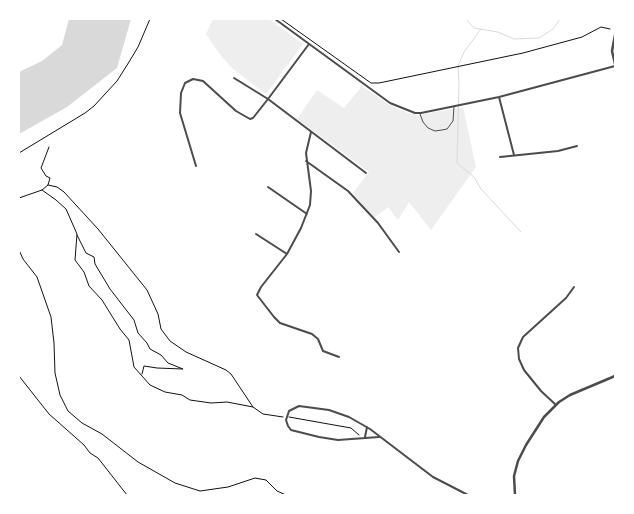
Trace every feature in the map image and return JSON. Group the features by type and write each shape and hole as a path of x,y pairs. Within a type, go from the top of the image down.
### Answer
{"street":[{"path":"275,19 390,104 415,113 499,97 615,65 612,51 615,34"},
{"path":"196,166 180,113 181,94 185,83 193,79 203,81 236,111 250,119 253,118 268,99 309,44"},
{"path":"234,78 268,99 366,173"},
{"path":"499,97 514,156"},
{"path":"311,132 306,153 311,191 310,205 287,254 258,291 258,298 280,323 312,334 318,339 323,351 338,357"},
{"path":"500,157 558,151 577,146"},
{"path":"306,161 348,191 378,223 399,252"},
{"path":"268,187 307,214"},
{"path":"256,234 287,254"},
{"path":"556,405 541,392 524,370 519,359 518,348 523,337 566,298 574,287"},
{"path":"515,495 514,476 518,461 538,427 556,405 576,392 615,376"},
{"path":"379,437 338,440 302,434 288,426 287,417 289,411 294,407 312,407 342,415 367,427 432,477 468,495"},
{"path":"364,438 367,427"}],"lane":[{"path":"420,113 423,122 428,128 434,131 443,130 454,121 454,106"}],"path":[{"path":"19,153 94,106 117,81 138,47 150,19"},
{"path":"281,19 371,83 379,83 523,53 582,37 601,27 610,29"},
{"path":"19,198 42,190 48,185 50,178 46,176 41,168 49,147"},
{"path":"48,185 57,187 64,192 98,228 147,290 158,314 161,330 170,342 186,352 226,370 240,387 253,408"},
{"path":"42,190 66,209 86,253 94,257 110,289 134,320 138,334 150,349 161,355 168,363 183,369 144,366 141,376"},
{"path":"77,234 75,260 84,272 89,286 102,300 129,340 134,367 150,385 165,392 182,395 190,400 211,403 227,402 253,408 263,414 351,428 364,438"},
{"path":"19,250 37,276 51,317 55,373 60,395 68,411 138,462 175,483 200,491 228,487 255,478 266,480 277,491 286,495"},
{"path":"19,376 49,414 84,445 90,453 98,458 127,495"}],"shaded area":[{"path":"69,19 131,19 117,68 67,107 19,134 19,72 42,61 62,45"},
{"path":"213,19 269,19 303,44 266,94 233,69 221,56 206,34"},
{"path":"362,86 388,104 407,113 418,115 463,107 476,167 431,230 409,202 398,220 388,207 374,218 353,193 369,172 297,119 317,90 344,108"}],"waterway":[{"path":"466,19 474,28 498,32 514,39 539,38 553,29 560,19"},
{"path":"481,29 464,52 458,66 457,163 474,177 481,189 521,232"}]}
